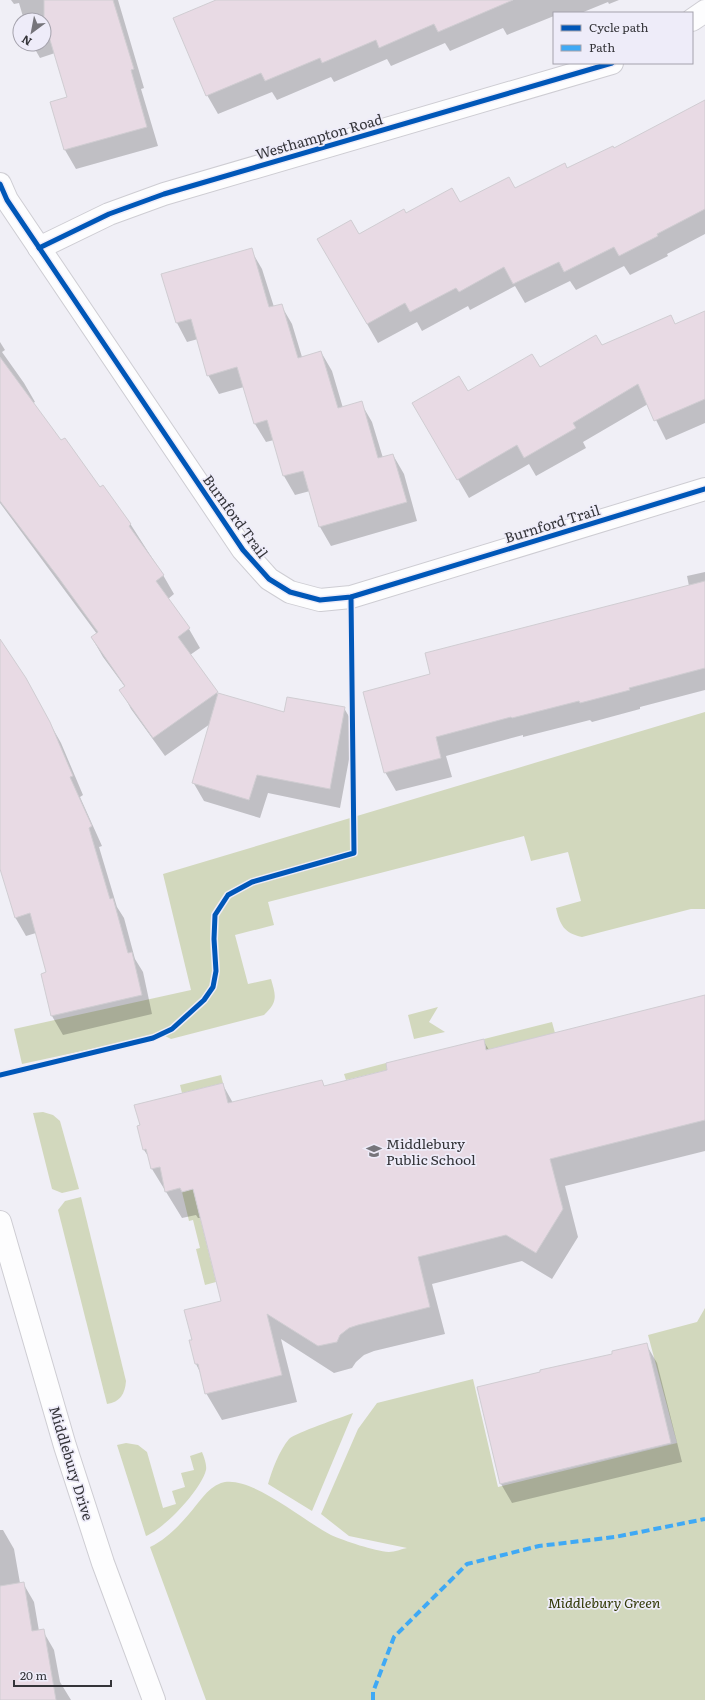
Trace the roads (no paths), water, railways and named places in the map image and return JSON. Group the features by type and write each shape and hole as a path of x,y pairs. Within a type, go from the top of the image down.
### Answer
{"street":[{"path":"693,19 705,11"},
{"name":"Westhampton Road","path":"40,248 109,214 164,194 609,64"},
{"name":"Burnford Trail","path":"0,184 7,200 243,550 269,579 290,592 320,600 350,597 705,489"},
{"name":"Middlebury Drive","path":"1,1231 65,1446 103,1563 154,1700"}],"place":[{"name":"Middlebury Public School","path":"374,1151"}],"park label":[{"name":"Middlebury Green","path":"604,1602"}]}
